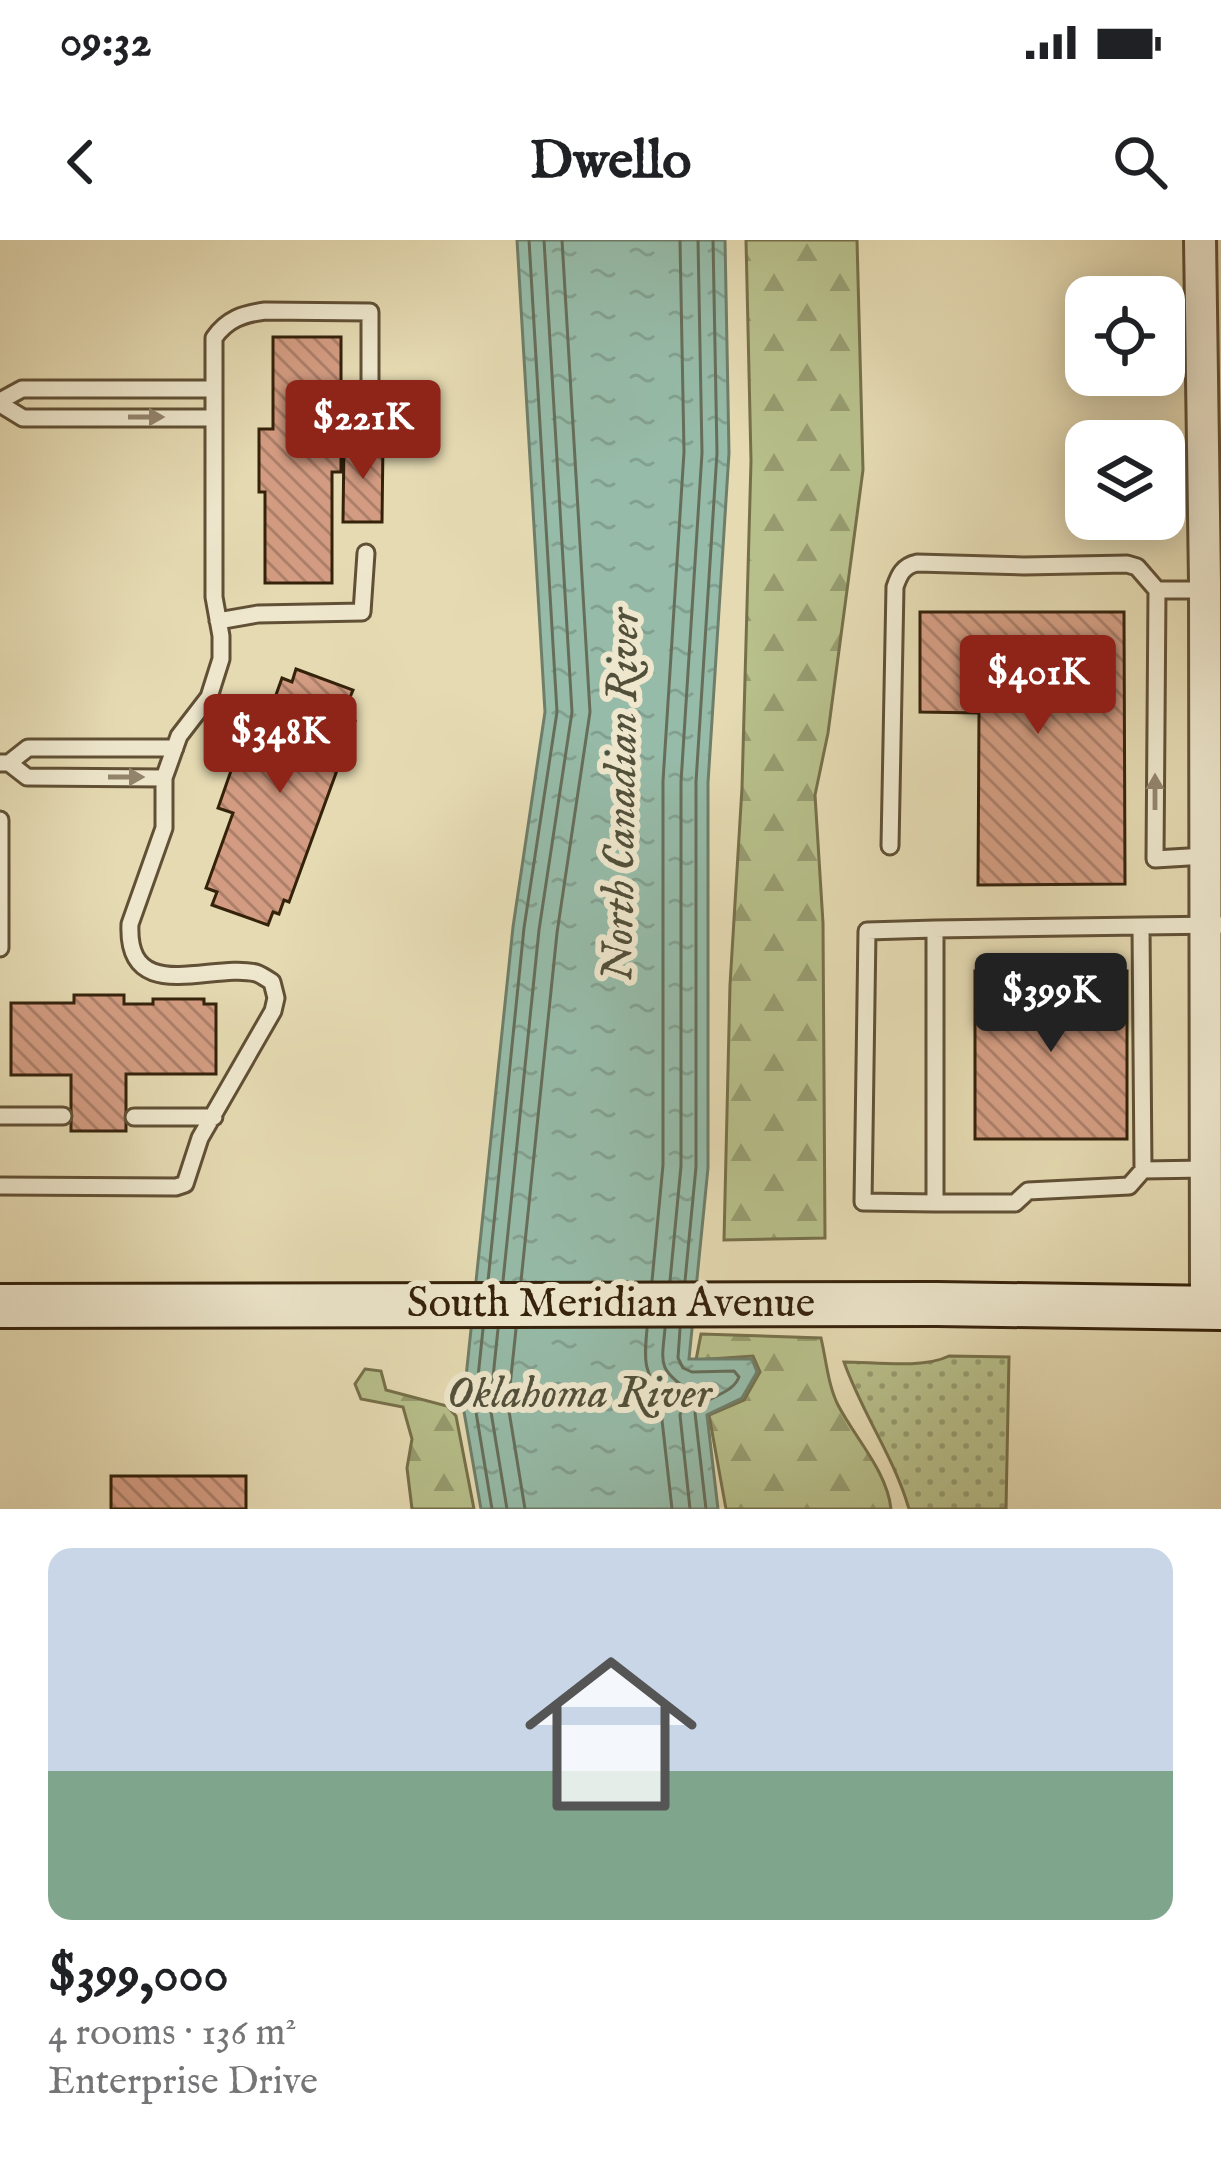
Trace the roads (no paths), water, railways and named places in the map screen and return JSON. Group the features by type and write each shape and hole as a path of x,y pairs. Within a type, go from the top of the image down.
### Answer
{"main road":[{"name":"South Meridian Avenue","path":"0,1306 1213,1308"}],"street":[{"path":"1207,257 1210,584 1205,856 1213,925 1213,1000 1206,1169 1213,1308"}],"lane":[{"path":"0,1186 185,1184 200,1138 273,1011 272,982 257,973 162,975 142,965 129,940 130,924 164,828 164,778 179,736 209,697 221,659 214,597 214,338 234,318 265,310 370,312 370,390"},
{"path":"213,389 22,388 0,402 22,418 213,418"},
{"path":"103,388 103,417"},
{"path":"218,621 258,614 362,612 366,554"},
{"path":"890,846 898,575 908,565 1127,564 1137,567 1157,590 1155,859 1205,856"},
{"path":"1157,590 1210,584"},
{"path":"164,778 27,777 4,763 28,748 175,748"},
{"path":"81,748 81,777"},
{"path":"0,820 0,948"},
{"path":"1141,926 1143,1170 1129,1186 1028,1191 1015,1203 863,1202 867,931 935,929 1141,926 1213,925"},
{"path":"935,929 935,1202"},
{"path":"0,1116 64,1116"},
{"path":"134,1117 214,1117"},
{"path":"1143,1170 1206,1169"}],"water":[{"name":"Oklahoma River","path":"517,240 725,240 729,453 708,783 708,1168 689,1359 752,1359 757,1372 742,1398 707,1415 718,1509 481,1509 463,1406 513,927 545,712"}],"water label":[{"name":"North Canadian River","path":"622,795"}]}
